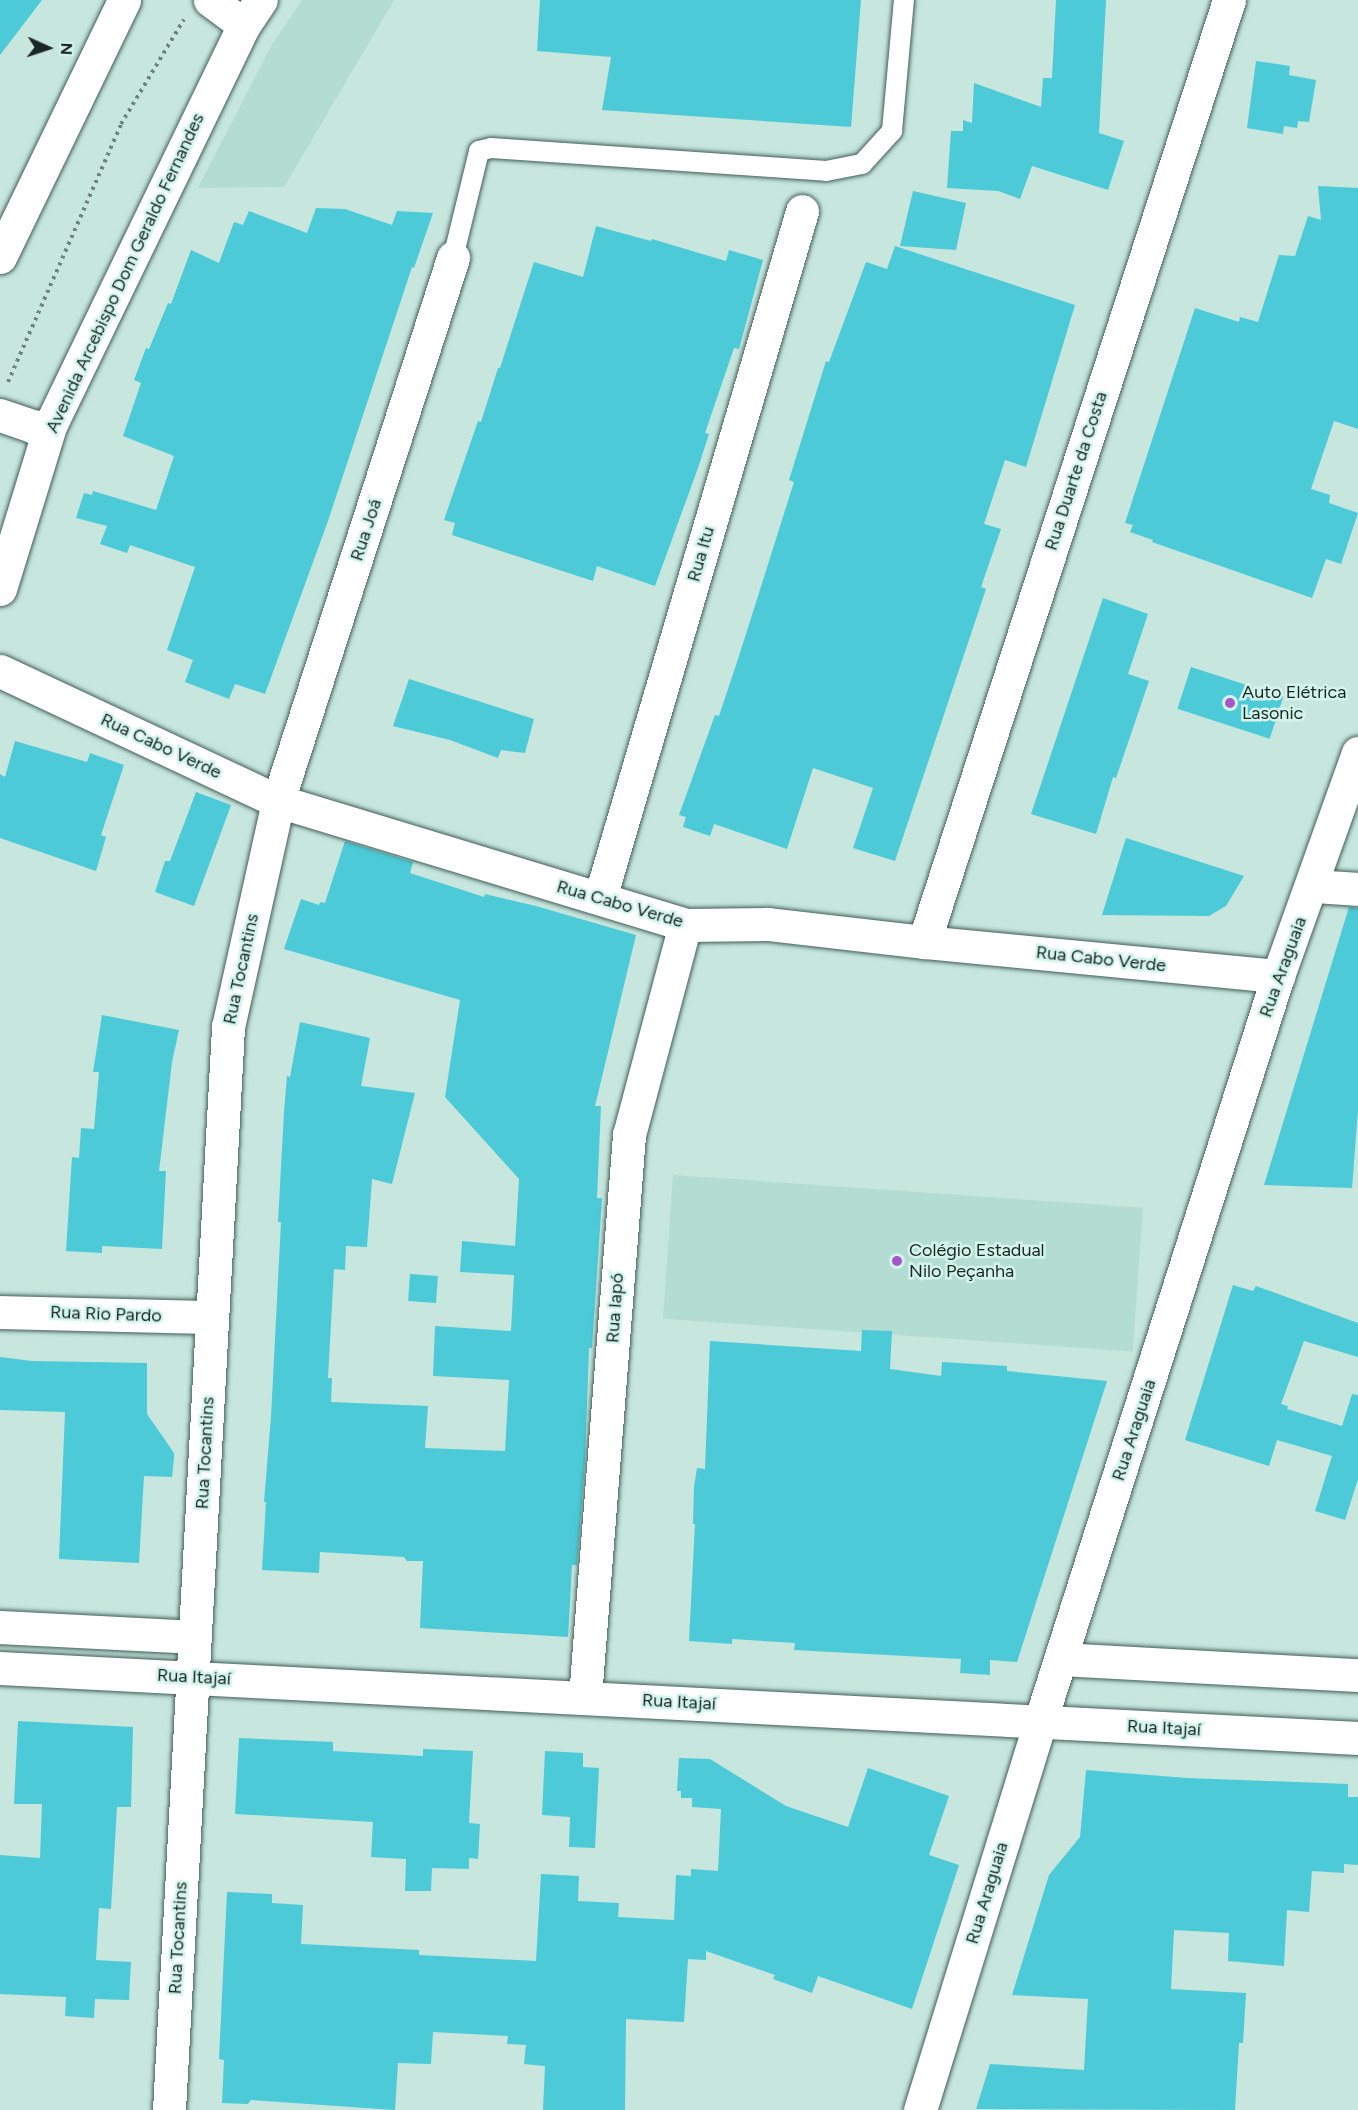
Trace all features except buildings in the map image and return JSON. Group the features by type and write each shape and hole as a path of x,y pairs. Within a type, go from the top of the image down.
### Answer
{"street":[{"path":"0,257 124,0"},
{"name":"Rua Duarte da Costa","path":"924,942 1229,0"},
{"path":"200,5 252,12"},
{"name":"Avenida Arcebispo Dom Geraldo Fernandes","path":"0,589 50,426 252,12"},
{"name":"Rua Itu","path":"600,898 802,210"},
{"name":"Rua Joá","path":"278,801 453,258"},
{"path":"2,402 34,427 50,426"},
{"name":"Rua Cabo Verde","path":"0,671 278,801 685,925 768,924 924,942 1278,976"},
{"name":"Rua Araguaia","path":"920,2110 1040,1722 1278,976 1313,886 1358,753"},
{"name":"Rua Tocantins","path":"169,2110 228,1027 278,801"},
{"path":"1313,886 1358,889"},
{"name":"Rua Iapó","path":"585,1697 629,1135 685,925"},
{"name":"Rua Rio Pardo","path":"0,1312 212,1317"},
{"path":"0,1628 195,1637"},
{"path":"1060,1659 1358,1675"},
{"name":"Rua Itajaí","path":"0,1668 193,1676 1358,1738"}],"lane":[{"path":"453,258 479,151 491,148 826,171 862,164 892,131 904,0"}],"path":[{"path":"2,402 121,124 200,5"}],"shaded area":[{"path":"302,0 394,0 284,187 198,188 271,46"},
{"name":"Colégio Estadual Nilo Peçanha","path":"673,1175 1143,1208 1133,1352 663,1319"}],"place":[{"name":"Auto Elétrica Lasonic","path":"1230,703"},
{"name":"Colégio Estadual Nilo Peçanha","path":"897,1261"}]}
